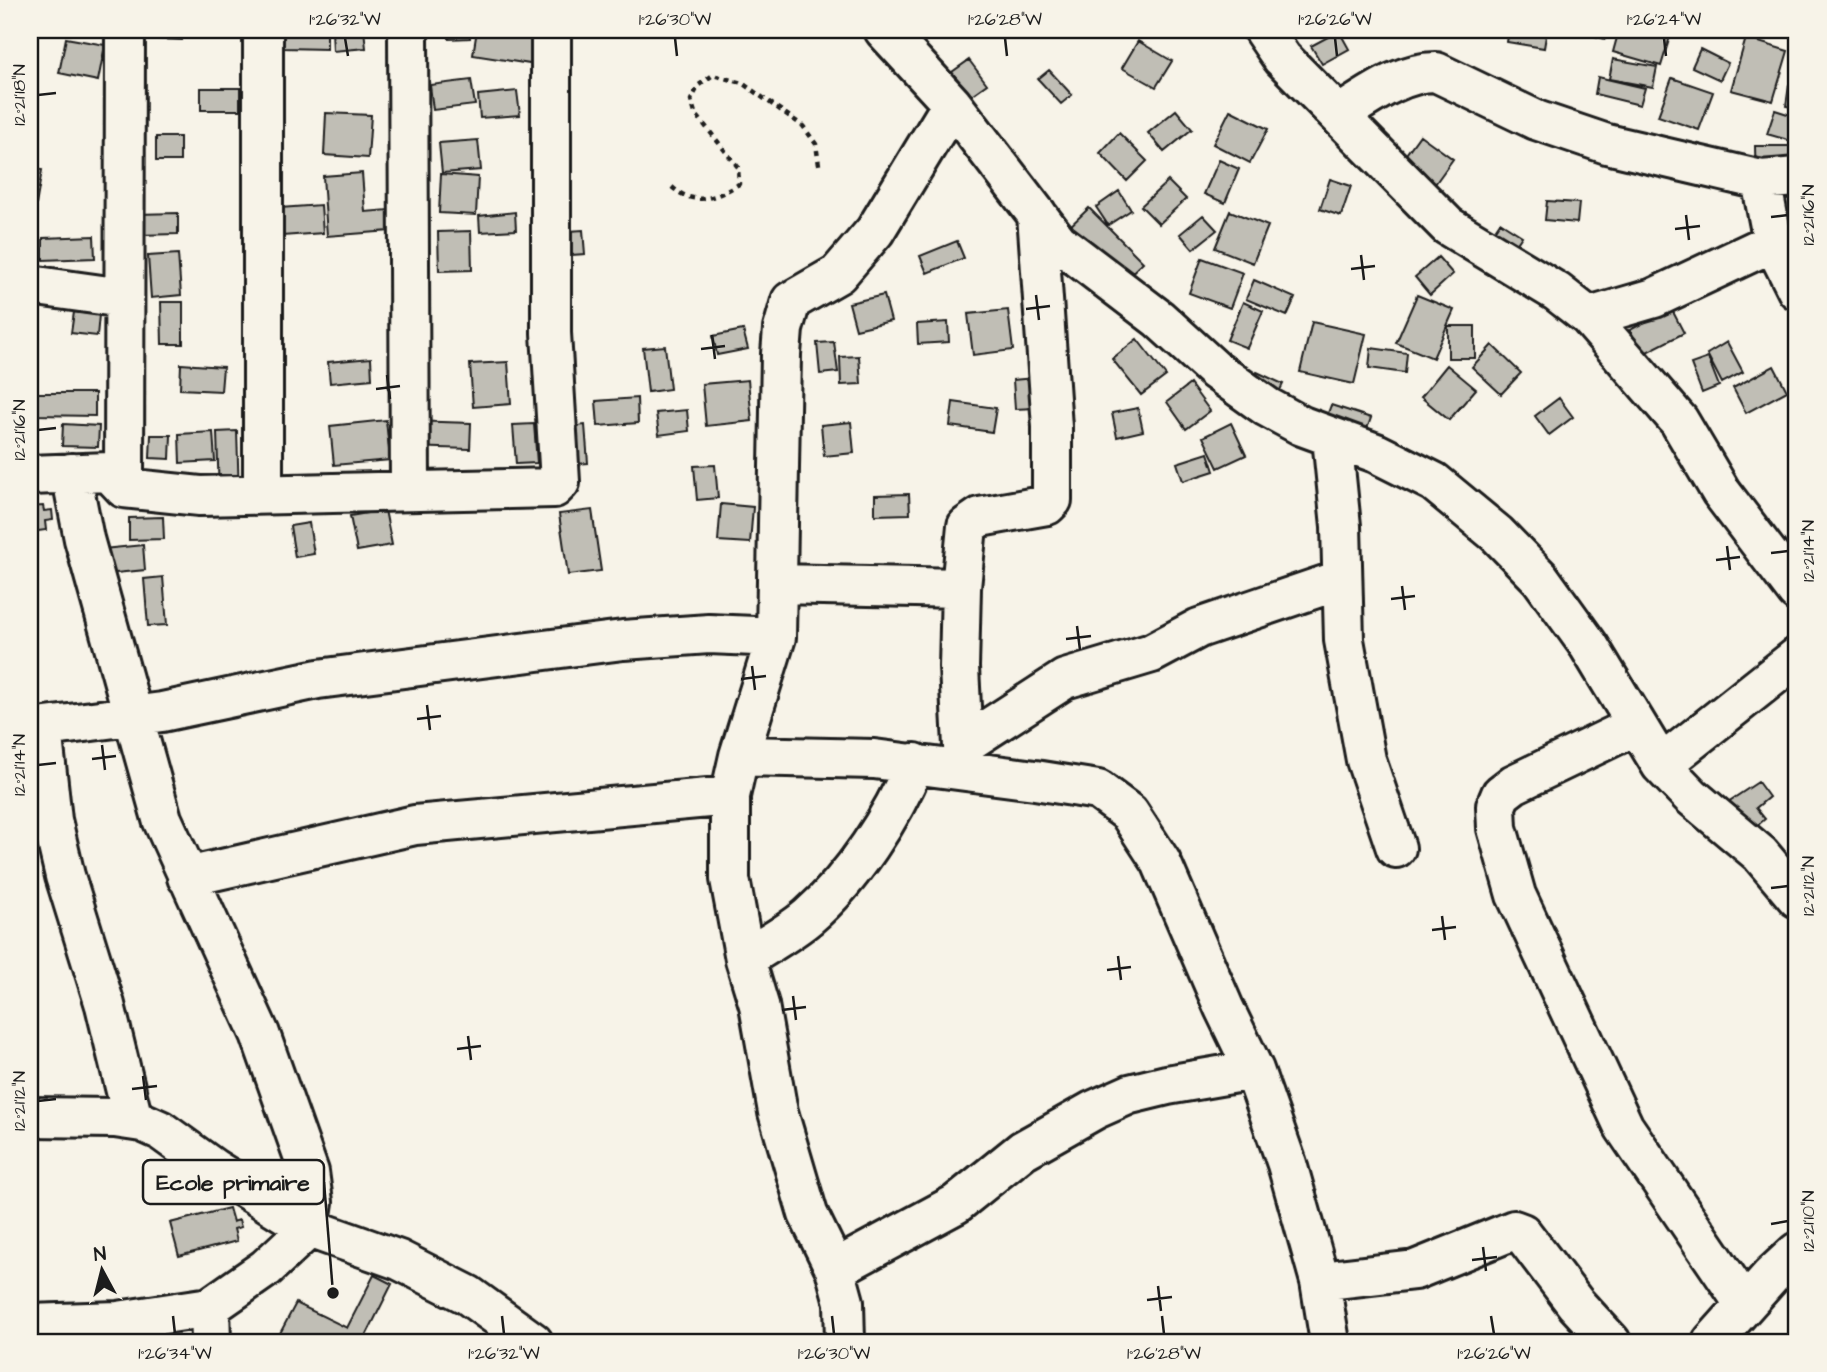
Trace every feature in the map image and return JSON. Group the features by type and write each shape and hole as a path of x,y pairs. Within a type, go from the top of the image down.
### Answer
{"street":[{"path":"124,488 125,30"},
{"path":"263,30 263,495"},
{"path":"408,30 410,489"},
{"path":"30,475 108,472 124,488 200,496 410,489 554,488 560,482 551,333 551,30"},
{"path":"884,30 952,104 1058,242 1159,319 1215,370 1267,407 1332,438 1376,453 1434,482 1497,534 1540,578 1589,646 1661,765 1691,796 1760,854 1797,898"},
{"path":"1263,30 1282,58 1448,226 1556,292 1589,317 1679,421 1721,492 1797,592"},
{"path":"1339,115 1402,79 1420,72 1436,72 1536,120 1607,144 1779,178 1773,242 1797,290"},
{"path":"845,1342 844,1302 835,1269 808,1214 790,1161 778,1112 759,1005 745,959 730,879 730,796 739,756 776,637 781,354 783,329 791,301 838,274 875,231 952,104"},
{"path":"964,759 959,667 961,588 967,526 980,517 1047,505 1052,500 1052,427 1037,214"},
{"path":"1589,317 1654,298 1773,242"},
{"path":"30,285 123,298"},
{"path":"1332,438 1341,526 1340,580 1344,639 1359,731 1378,799 1396,848"},
{"path":"30,1324 118,1331 211,1325 309,1228 313,1188 285,1100 260,1034 162,819 84,540 71,473"},
{"path":"964,759 1065,679 1136,659 1199,628 1340,580"},
{"path":"778,583 961,588"},
{"path":"134,1120 105,1005 62,864 36,728 135,715 318,679 623,640 709,634 776,637"},
{"path":"1661,765 1797,657"},
{"path":"1635,726 1514,784 1501,794 1496,806 1497,828 1516,895 1624,1127 1745,1304"},
{"path":"739,756 874,759 915,763 964,759 1098,790 1129,813 1161,862 1254,1070 1287,1164 1320,1281 1330,1342"},
{"path":"745,959 807,917 849,873 907,783 915,763"},
{"path":"187,877 415,825 730,796"},
{"path":"835,1269 956,1204 1023,1150 1094,1110 1155,1088 1254,1070"},
{"path":"30,1117 134,1120 160,1130 214,1169 309,1228 399,1260 468,1295 511,1335"},
{"path":"1320,1281 1415,1269 1514,1230 1522,1233 1576,1304 1611,1342"},
{"path":"1712,1342 1745,1304 1797,1252"}],"path":[{"path":"672,187 682,196 701,200 739,184 738,167 695,113 691,100 699,85 713,75 742,83 803,126 816,144 819,165"}],"building":[{"path":"133,30 182,30 182,40 132,38"},
{"path":"284,30 327,30 327,49 283,48"},
{"path":"332,30 364,30 366,48 333,51"},
{"path":"449,30 469,30 470,38 449,39"},
{"path":"477,30 513,33 514,30 536,30 530,64 473,55"},
{"path":"1509,30 1547,30 1544,48 1507,42"},
{"path":"1574,30 1607,30 1605,39"},
{"path":"1619,30 1672,30 1661,66 1613,52"},
{"path":"1339,31 1349,49 1322,64 1311,46"},
{"path":"66,38 105,45 98,81 59,73"},
{"path":"1746,38 1788,51 1773,101 1731,90"},
{"path":"1138,41 1172,61 1156,87 1122,68"},
{"path":"1700,49 1728,63 1720,80 1692,67"},
{"path":"1613,59 1657,67 1653,87 1609,79"},
{"path":"969,60 987,84 970,96 952,72"},
{"path":"1049,70 1072,95 1061,104 1038,79"},
{"path":"1598,77 1645,88 1640,105 1595,94"},
{"path":"1672,78 1713,92 1699,130 1658,116"},
{"path":"471,80 475,105 433,110 430,85"},
{"path":"1789,85 1797,86 1797,108 1786,106"},
{"path":"201,88 240,88 240,110 201,110"},
{"path":"517,91 520,115 480,118 478,95"},
{"path":"1176,110 1192,129 1164,152 1148,133"},
{"path":"1230,110 1268,129 1250,163 1213,144"},
{"path":"1775,110 1797,117 1795,142 1767,134"},
{"path":"326,113 371,115 368,158 324,155"},
{"path":"1119,133 1147,161 1127,181 1100,153"},
{"path":"1420,135 1453,159 1420,205 1386,182"},
{"path":"156,137 180,137 180,161 156,161"},
{"path":"478,140 481,170 442,173 439,143"},
{"path":"1755,146 1791,146 1791,183 1756,183"},
{"path":"1219,160 1239,169 1225,203 1204,194"},
{"path":"30,168 42,170 36,205 30,204"},
{"path":"362,173 365,212 389,210 390,231 327,236 323,176"},
{"path":"441,174 478,177 476,215 439,213"},
{"path":"1330,179 1351,186 1341,216 1320,209"},
{"path":"1168,181 1186,199 1159,224 1141,206"},
{"path":"1119,191 1131,210 1108,225 1096,207"},
{"path":"1547,201 1579,203 1577,223 1545,220"},
{"path":"321,205 323,233 268,237 266,209"},
{"path":"1089,208 1143,262 1118,286 1065,231"},
{"path":"1230,211 1268,226 1253,263 1215,248"},
{"path":"515,212 516,230 480,232 479,216"},
{"path":"178,213 178,234 136,235 136,214"},
{"path":"1203,215 1217,230 1193,249 1180,234"},
{"path":"1500,222 1522,236 1502,266 1480,252"},
{"path":"583,230 585,254 557,256 554,232"},
{"path":"471,231 472,270 439,271 438,232"},
{"path":"94,236 95,258 43,260 43,238"},
{"path":"957,241 964,258 927,273 920,256"},
{"path":"178,254 181,295 151,298 148,256"},
{"path":"1438,257 1453,274 1430,295 1415,277"},
{"path":"1202,258 1243,273 1230,308 1189,293"},
{"path":"1254,280 1295,298 1287,316 1246,299"},
{"path":"884,295 891,321 856,329 849,303"},
{"path":"1417,295 1454,310 1433,358 1396,343"},
{"path":"161,302 183,302 183,344 162,344"},
{"path":"1243,302 1263,311 1247,348 1227,340"},
{"path":"1671,308 1684,333 1643,354 1630,330"},
{"path":"30,309 37,309 36,334 30,334"},
{"path":"1008,310 1013,350 973,355 968,314"},
{"path":"74,312 99,315 97,336 71,333"},
{"path":"948,322 949,342 918,344 917,324"},
{"path":"1312,322 1366,334 1354,384 1300,372"},
{"path":"1448,326 1475,326 1475,358 1448,358"},
{"path":"743,330 748,349 717,355 713,336"},
{"path":"1137,339 1166,376 1141,395 1112,359"},
{"path":"834,342 838,372 820,374 817,343"},
{"path":"1727,342 1743,372 1722,383 1707,354"},
{"path":"1492,345 1521,373 1501,394 1472,367"},
{"path":"665,346 670,389 648,392 643,348"},
{"path":"1371,348 1407,353 1405,373 1369,368"},
{"path":"859,356 861,384 841,385 840,357"},
{"path":"371,358 372,379 330,383 328,362"},
{"path":"1708,358 1719,386 1702,393 1691,364"},
{"path":"508,362 511,404 473,407 470,364"},
{"path":"181,364 223,367 221,391 180,389"},
{"path":"1447,365 1476,389 1449,420 1421,397"},
{"path":"1774,366 1787,391 1746,413 1733,388"},
{"path":"1257,372 1283,384 1271,409 1245,396"},
{"path":"1034,378 1035,408 1015,409 1013,380"},
{"path":"748,380 752,421 706,426 702,384"},
{"path":"1190,384 1210,411 1186,429 1167,402"},
{"path":"35,393 95,393 95,416 35,415"},
{"path":"637,398 638,423 598,426 596,401"},
{"path":"1559,398 1573,417 1549,435 1535,416"},
{"path":"953,402 996,408 992,432 950,426"},
{"path":"1331,405 1371,418 1364,437 1324,424"},
{"path":"1138,408 1143,431 1117,437 1112,413"},
{"path":"687,410 689,431 659,435 656,413"},
{"path":"386,420 390,460 334,465 330,426"},
{"path":"410,421 471,423 470,449 409,447"},
{"path":"851,422 854,453 824,456 821,425"},
{"path":"1231,423 1246,455 1218,468 1203,437"},
{"path":"63,424 99,426 98,447 62,446"},
{"path":"534,424 537,463 516,464 513,425"},
{"path":"585,425 588,463 562,465 560,428"},
{"path":"237,431 239,496 219,496 217,432"},
{"path":"213,432 215,461 180,463 179,434"},
{"path":"151,435 171,435 170,459 150,458"},
{"path":"1208,453 1214,471 1183,481 1177,463"},
{"path":"715,465 718,498 697,500 694,466"},
{"path":"909,494 910,514 875,515 875,495"},
{"path":"721,504 753,507 750,543 718,541"},
{"path":"43,506 44,511 52,510 53,520 45,521 46,530 30,532 30,507"},
{"path":"385,510 392,545 357,551 350,516"},
{"path":"592,510 601,571 568,575 559,514"},
{"path":"163,517 164,539 129,540 129,518"},
{"path":"309,523 314,554 295,557 290,526"},
{"path":"143,545 145,570 96,575 93,550"},
{"path":"163,577 167,625 148,626 144,579"},
{"path":"1758,782 1769,797 1756,808 1765,819 1751,831 1728,802"},
{"path":"229,1208 233,1222 239,1220 241,1227 234,1229 237,1241 179,1256 170,1223"},
{"path":"374,1275 392,1284 363,1342 283,1342 277,1339 296,1303 347,1328"}],"place":[{"name":"Ecole primaire","path":"333,1293"}]}
